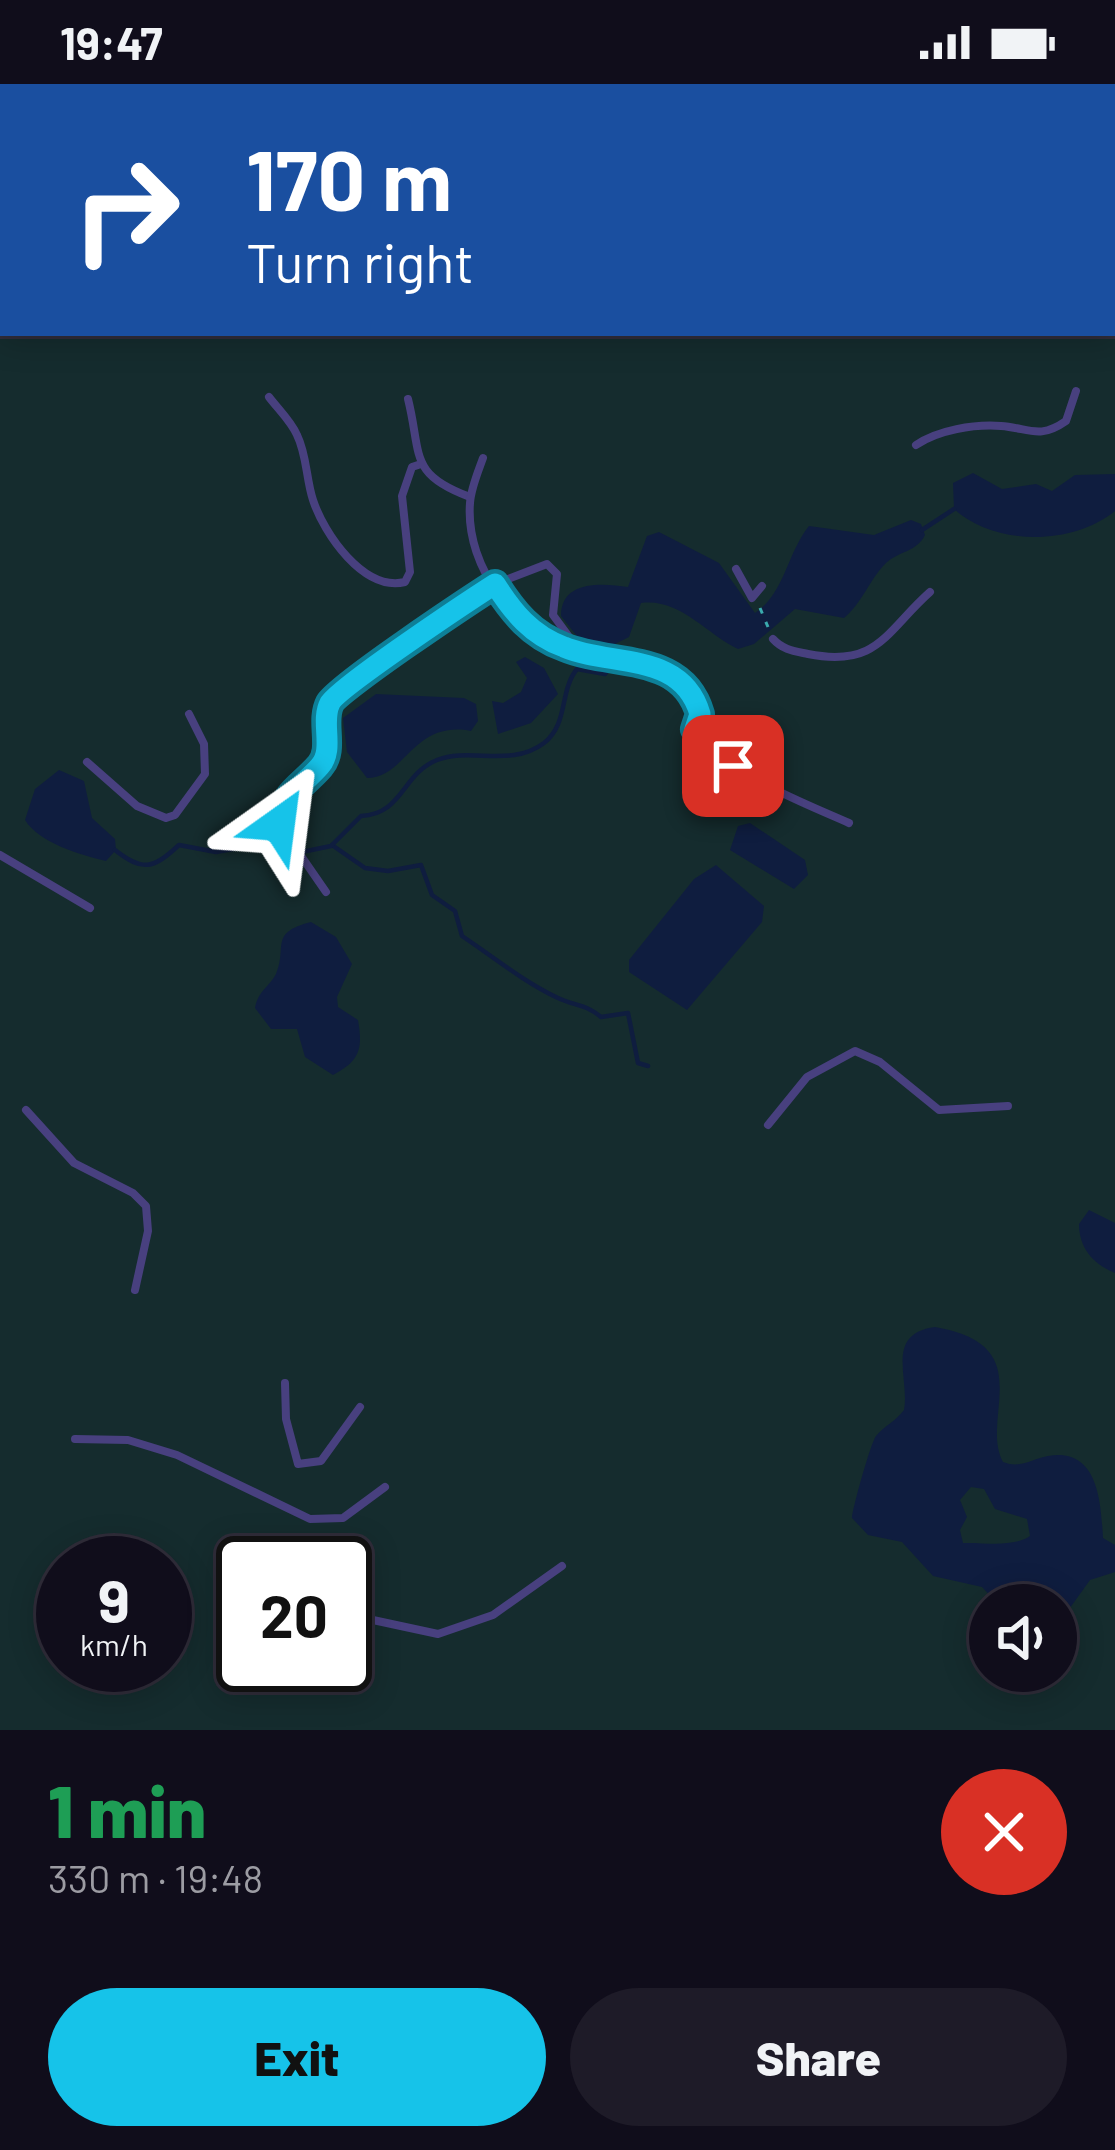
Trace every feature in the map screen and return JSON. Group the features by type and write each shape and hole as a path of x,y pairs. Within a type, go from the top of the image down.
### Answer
{"lane":[{"path":"916,445 953,429 1001,426 1041,434 1066,421 1076,391"},
{"path":"269,397 296,430 313,502 330,536 358,567 382,581 405,582 410,572 402,496 412,467 418,464"},
{"path":"408,399 418,464 428,476 470,496"},
{"path":"482,458 470,496 473,548 526,625 581,652 638,660 686,686 700,714 695,729 712,750 849,823"},
{"path":"326,892 279,824 281,807 324,760 328,706 345,685 390,660 495,584 547,564 554,569 554,615 581,652"},
{"path":"736,569 752,598 762,586"},
{"path":"773,639 782,648 854,657 891,635 930,592"},
{"path":"87,762 137,806 166,818 175,815 205,774 205,744 189,714"},
{"path":"0,856 90,908"},
{"path":"768,1125 807,1077 855,1052 880,1062 940,1110 1008,1106"},
{"path":"26,1110 74,1162 133,1193 146,1206 148,1231 135,1290"},
{"path":"285,1383 289,1438 304,1466 321,1461 360,1407"},
{"path":"75,1439 128,1440 177,1455 310,1519 343,1518 385,1487"},
{"path":"372,1620 438,1634 493,1615 562,1566"}],"path":[{"path":"756,601 773,639"}],"green space":[{"path":"0,336 1115,336 1115,1730 0,1730"}],"water":[{"path":"973,473 1002,489 1036,484 1052,491 1075,475 1115,474 1115,511 1056,536 990,530 954,509 953,483"},
{"path":"911,520 921,524 922,541 886,563 844,618 795,609 754,644 738,649 680,611 655,603 641,603 629,637 603,650 584,645 561,616 563,604 575,590 595,585 628,587 647,536 659,532 719,563 755,613 773,595 809,526 874,535"},
{"path":"525,657 544,668 558,694 531,723 498,734 492,701 503,703 521,692 527,678 516,662"},
{"path":"376,694 464,698 476,704 478,721 471,731 436,734 392,769 367,778 347,752 343,718"},
{"path":"59,770 84,781 92,818 115,839 116,850 106,861 50,841 25,820 35,789"},
{"path":"750,823 805,860 808,875 794,889 730,850 738,826"},
{"path":"716,865 764,906 762,922 687,1010 629,972 629,960 694,879"},
{"path":"311,922 336,937 352,964 337,997 338,1007 358,1020 359,1046 349,1065 333,1075 305,1057 297,1029 271,1029 255,1008 276,974 284,936"},
{"path":"1089,1210 1115,1223 1115,1273 1094,1260 1082,1241 1079,1224"},
{"path":"935,1327 967,1336 987,1350 997,1366 1000,1385 997,1425 1003,1462 1021,1464 1048,1456 1078,1460 1094,1481 1103,1538 1115,1545 1115,1572 1090,1580 1077,1598 1077,1584 969,1584 933,1576 902,1542 868,1535 852,1518 874,1441 904,1410 903,1359 909,1338","holes":["971,1487 984,1489 995,1509 1027,1519 1030,1536 1007,1543 963,1543 960,1530 967,1517 960,1500"]}],"waterway":[{"path":"922,530 954,509"},
{"path":"302,852 331,846 361,816 386,808 416,774 437,760 518,754 544,743 557,726 577,669 605,674 613,661"},
{"path":"115,850 148,865 179,845 216,852 255,845 285,852"},
{"path":"332,845 365,868 388,871 421,865 432,895 455,911 462,936 558,998 601,1017 628,1013 638,1063 648,1066"}],"route":[{"path":"279,824 281,807 324,760 328,706 345,685 390,660 495,584 516,616 547,639 581,652 638,660 686,686 700,714 695,729 733,766"}]}
